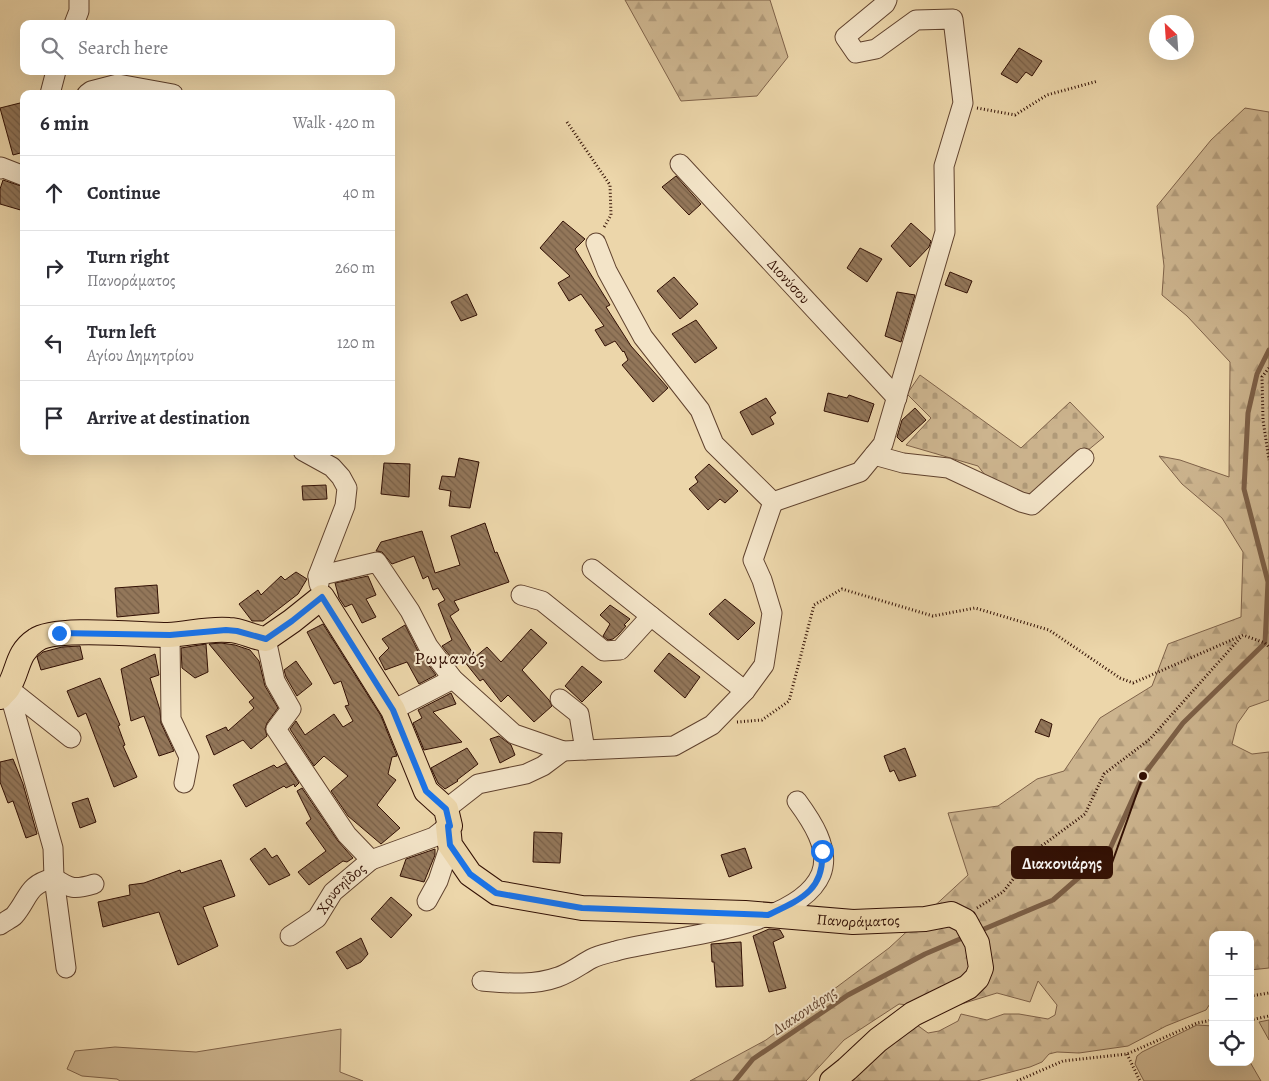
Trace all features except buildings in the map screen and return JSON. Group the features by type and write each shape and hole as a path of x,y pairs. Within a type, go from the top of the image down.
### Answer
{"main road":[{"path":"4,692 20,657 27,647 37,639 48,634 170,635 231,630 266,639 278,632 320,586"},
{"name":"Πανοράματος","path":"320,586 393,710 426,791 448,827 470,874 496,893 582,908 768,915 853,922 925,919 951,914 969,930"},
{"path":"832,1081 878,1040 913,1014 968,987 977,978 981,968 969,930"}],"street":[{"path":"76,20 79,11 79,0"},
{"path":"773,502 860,472 883,444 945,232 944,166 962,106 953,19 916,20 876,49 856,54 845,37 885,4 887,0"},
{"path":"51,90 55,75"},
{"path":"95,90 118,84 151,90"},
{"name":"Διονύσου","path":"680,164 897,398"},
{"path":"0,169 1,167 20,174"},
{"path":"596,242 607,271 642,338 700,410 714,444 773,502"},
{"path":"310,455 332,467 341,477 347,488 345,506 320,586"},
{"path":"874,455 903,463 948,468 1021,502 1032,505 1084,458"},
{"path":"320,586 377,562 410,612 428,646 453,680 514,734 563,751 674,746 712,724 745,691 764,665 772,613 762,580 753,560 773,502"},
{"path":"592,568 745,691"},
{"path":"521,595 542,601 604,651 620,650 651,616"},
{"path":"170,635 171,719 189,757 184,783"},
{"path":"266,639 275,680 291,708 276,729 347,835 371,860 434,837 448,827 478,784 526,774 543,766 563,751"},
{"path":"393,710 453,680"},
{"path":"4,692 71,738"},
{"path":"4,692 54,848 54,878 66,968"},
{"path":"560,699 579,714 585,750"},
{"path":"482,981 521,984 556,978 578,968 592,958 617,950 707,934 768,915 795,902 808,893 815,884 822,873 823,864 818,835 811,820 797,801"},
{"path":"427,901 438,881 448,827"},
{"name":"Χρυσηΐδος","path":"290,936 318,918 333,892 371,860"},
{"path":"0,925 13,917 32,887 42,881 54,878 70,888 80,888 94,884"}],"path":[{"path":"962,106 1015,115 1048,95 1098,81"},
{"path":"567,122 610,184 611,214 596,242"},
{"path":"1269,368 1262,377 1263,420 1269,460"},
{"path":"712,724 762,720 789,700 814,605 842,589 933,616 975,608 1049,630 1120,678 1133,683 1243,635 1265,643 1269,647"},
{"path":"969,930 1003,892 1036,850 1085,814 1104,774 1150,739 1243,635"},
{"path":"1254,995 1269,993"},
{"path":"1254,1019 1269,1016"},
{"path":"1017,1081 1063,1061 1127,1054 1197,1023 1209,1021"},
{"path":"1127,1054 1140,1081"}],"green space":[{"path":"625,0 770,0 788,57 757,96 681,101"},
{"path":"1245,108 1269,112 1269,700 1249,707 1237,724 1232,744 1252,754 1269,752 1269,968 1254,970 1254,931 1209,931 1209,1005 1206,1010 1166,1026 1128,1046 1079,1053 1057,1052 1049,1054 1042,1062 1030,1067 977,1081 837,1081 917,1025 928,1033 939,1031 958,1021 961,1014 987,1020 1004,1014 1019,1014 1048,1019 1055,1015 1057,1005 1038,981 1030,1002 997,993 945,1009 899,1004 844,1040 806,1081 690,1081 766,1040 889,948 968,875 948,813 998,806 1037,779 1064,771 1100,718 1152,686 1168,644 1241,617 1243,552 1222,518 1182,484 1159,456 1180,460 1229,477 1230,362 1187,316 1162,295 1164,266 1157,206 1211,140"},
{"path":"920,375 1021,448 1070,402 1104,437 1030,498 992,484 978,466 906,445 931,418 907,394"},
{"path":"1269,1020 1269,1040 1259,1022"},
{"path":"1197,1025 1209,1026 1209,1066 1252,1066 1261,1081 1144,1081 1135,1064 1137,1056"},
{"path":"341,1029 340,1072 363,1081 120,1081 117,1079 82,1076 67,1069 75,1051 115,1047 196,1052"}],"waterway":[{"name":"Διακονιάρης","path":"977,932 1053,900 1109,851 1143,776 1183,723 1265,643 1268,582 1244,489 1248,413 1257,374 1269,350"},
{"name":"Διακονιάρης","path":"735,1081 753,1059 848,995 925,954 967,936"}],"place":[{"name":"Διακονιάρης","path":"1143,776"}],"district":[{"name":"Ρωμανός","path":"450,658"}],"route":[{"path":"59,633 170,635 226,630 266,639 270,638 322,597 393,710 426,791 446,809 450,826 448,826 450,845 470,874 496,893 582,908 768,915 795,902 808,893 822,873 822,851"}]}
